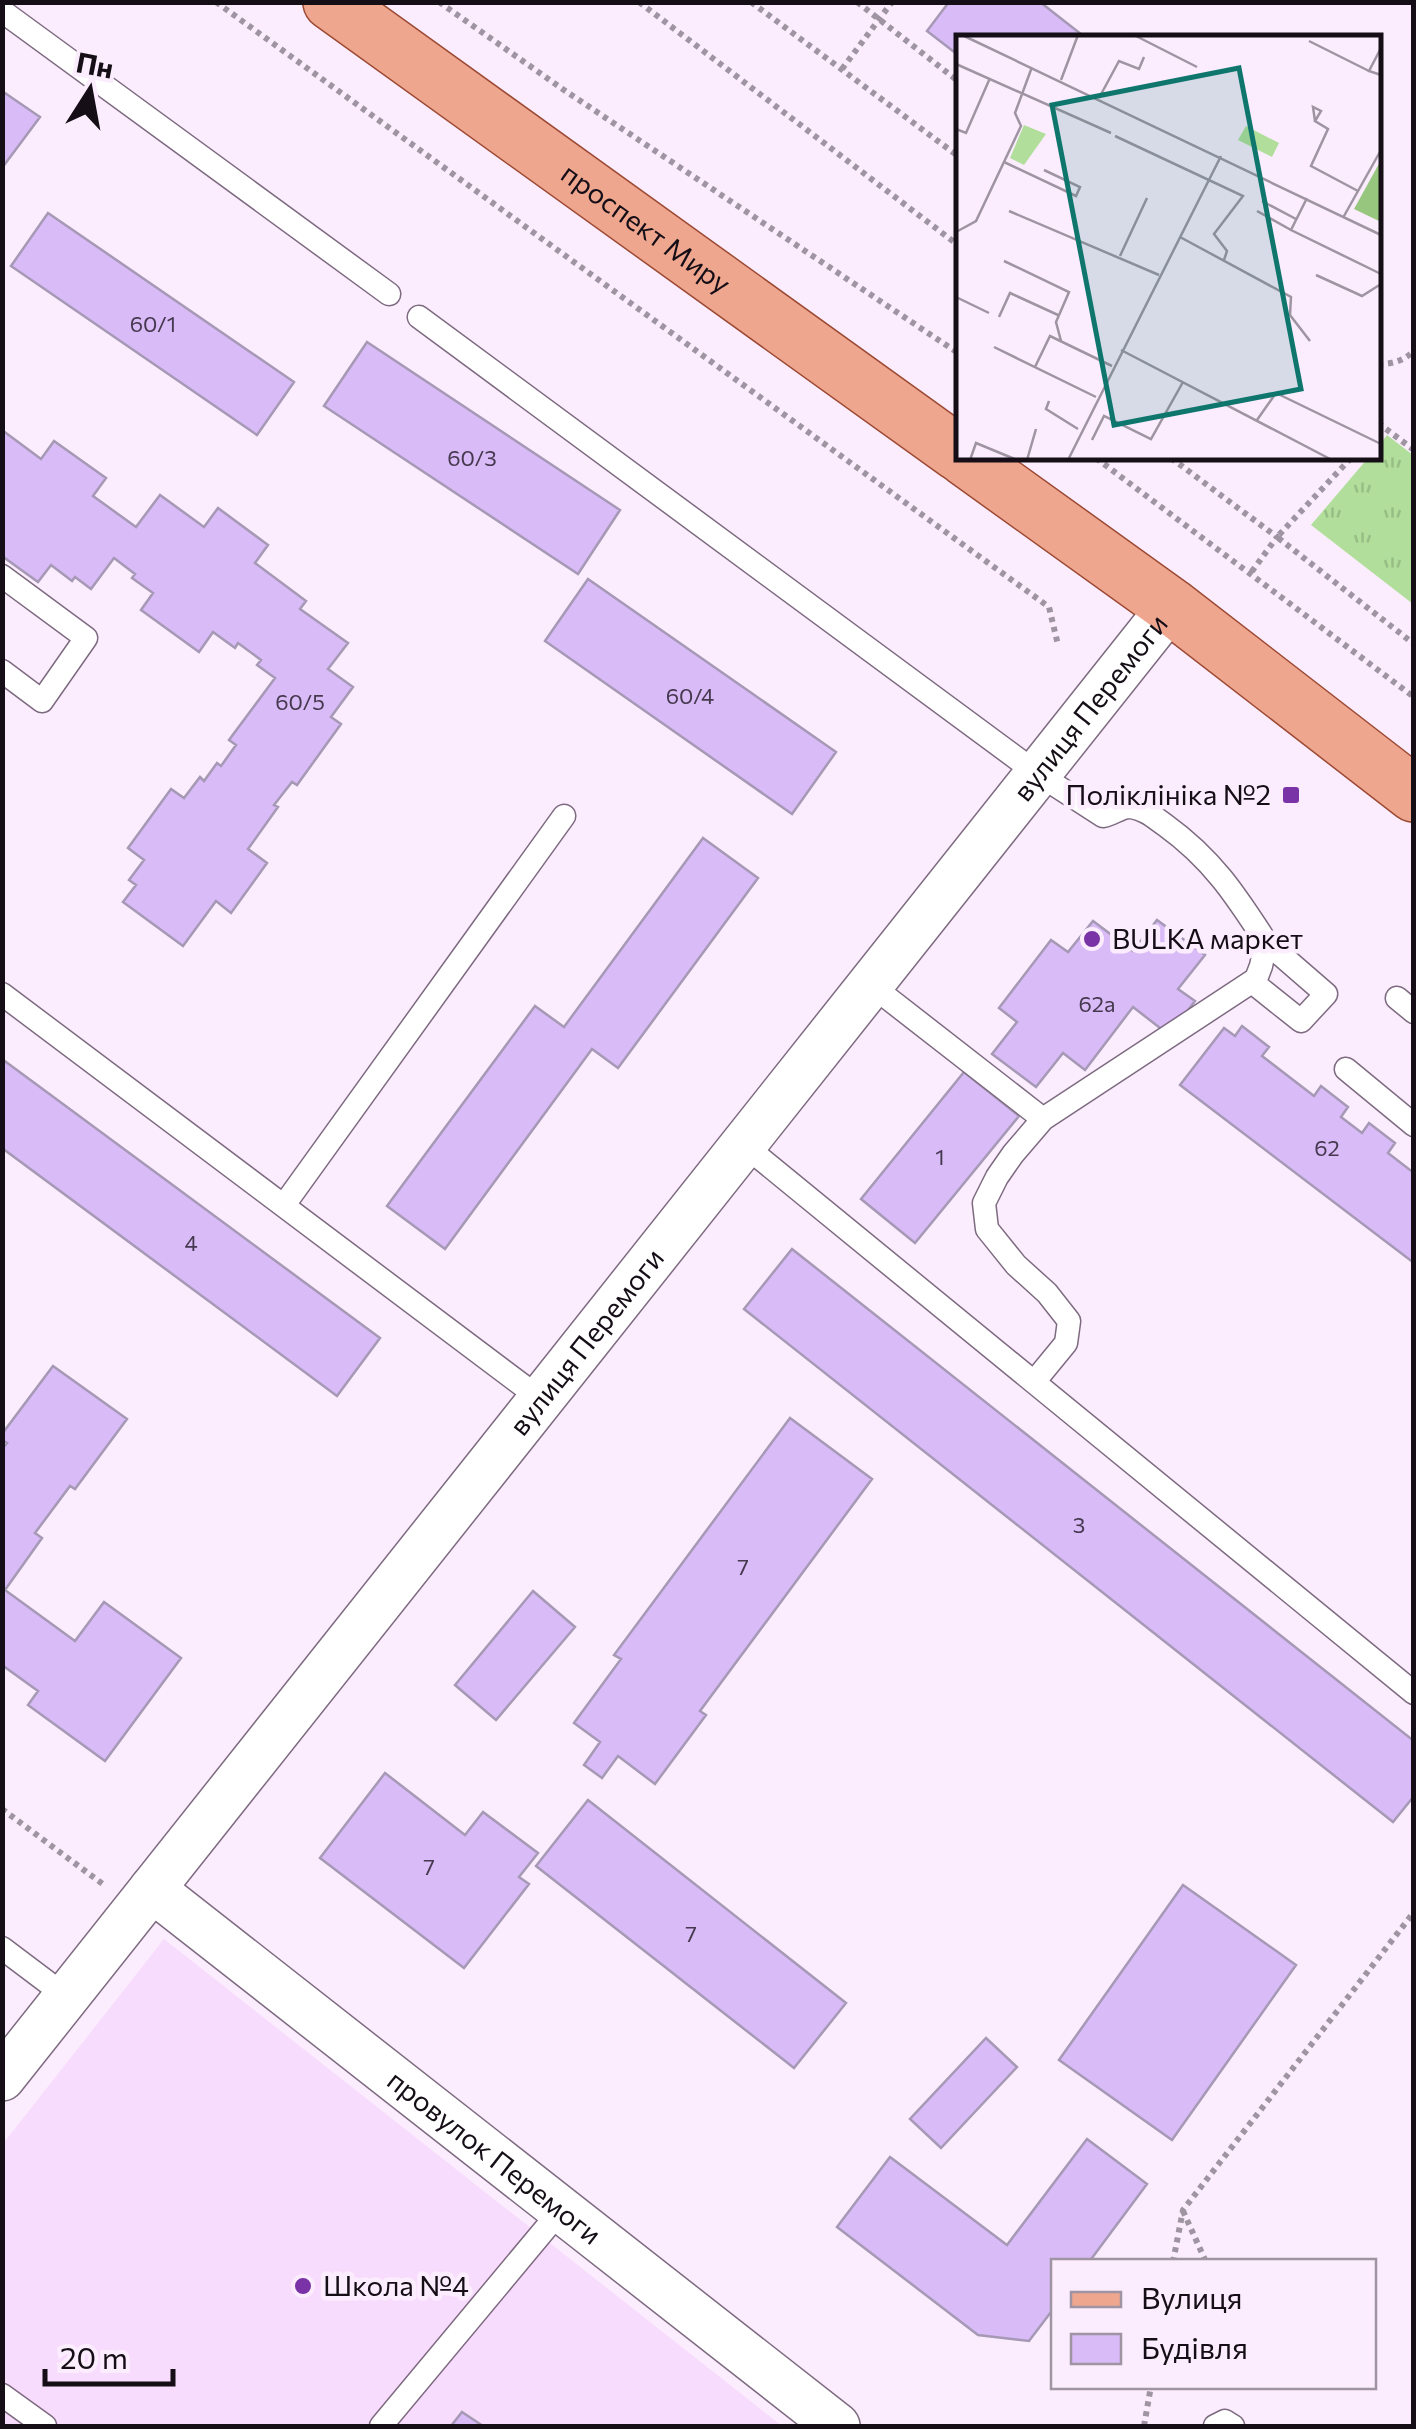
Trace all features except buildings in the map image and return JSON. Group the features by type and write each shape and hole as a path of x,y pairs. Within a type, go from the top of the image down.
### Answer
{"main road":[{"name":"проспект Миру","path":"352,8 956,452"},
{"path":"968,460 1172,606 1414,794"}],"street":[{"name":"вулиця Перемоги","path":"2,2078 1172,606"},
{"name":"провулок Перемоги","path":"145,1900 561,2210 837,2426"}],"lane":[{"path":"2,12 389,294"},
{"path":"419,318 1038,774 1103,816 1126,806 1144,810 1176,833 1210,862 1266,942 1326,994 1301,1021 1252,982"},
{"path":"2,576 86,638 42,700 2,671"},
{"path":"284,1206 564,816"},
{"path":"1034,1382 1066,1343 1069,1321 987,1229 984,1203 1005,1166 1043,1120 1256,979 1266,942"},
{"path":"871,985 1043,1120"},
{"path":"2,994 542,1400"},
{"path":"1346,1070 1414,1125"},
{"path":"744,1145 1414,1693"},
{"path":"2,1948 67,1997"},
{"path":"380,2426 561,2210"},
{"path":"2,2394 46,2426"},
{"path":"1215,2426 1225,2421 1234,2426"}],"path":[{"path":"216,2 1049,607 1058,645"},
{"path":"439,2 956,352"},
{"path":"638,2 956,243"},
{"path":"751,2 956,154"},
{"path":"857,2 956,79"},
{"path":"842,69 892,2"},
{"path":"1381,364 1406,359 1414,351"},
{"path":"1381,426 1414,450"},
{"path":"1099,460 1414,697"},
{"path":"1174,460 1414,644"},
{"path":"1250,574 1277,537 1348,460"},
{"path":"2,1810 145,1900"},
{"path":"1174,2259 1182,2210 1414,1912"},
{"path":"1182,2210 1205,2259"},
{"path":"1144,2426 1150,2389"}],"shaded area":[{"name":"Школа №4","path":"164,1939 782,2426 3,2426 2,2145"}],"green space":[{"path":"1387,435 1413,455 1413,604 1311,525 1366,460 1381,460 1381,442"}],"place":[{"name":"Поліклініка №2","path":"1291,795"},
{"name":"BULKA маркет","path":"1092,939"},
{"name":"Школа №4","path":"303,2286"}]}
